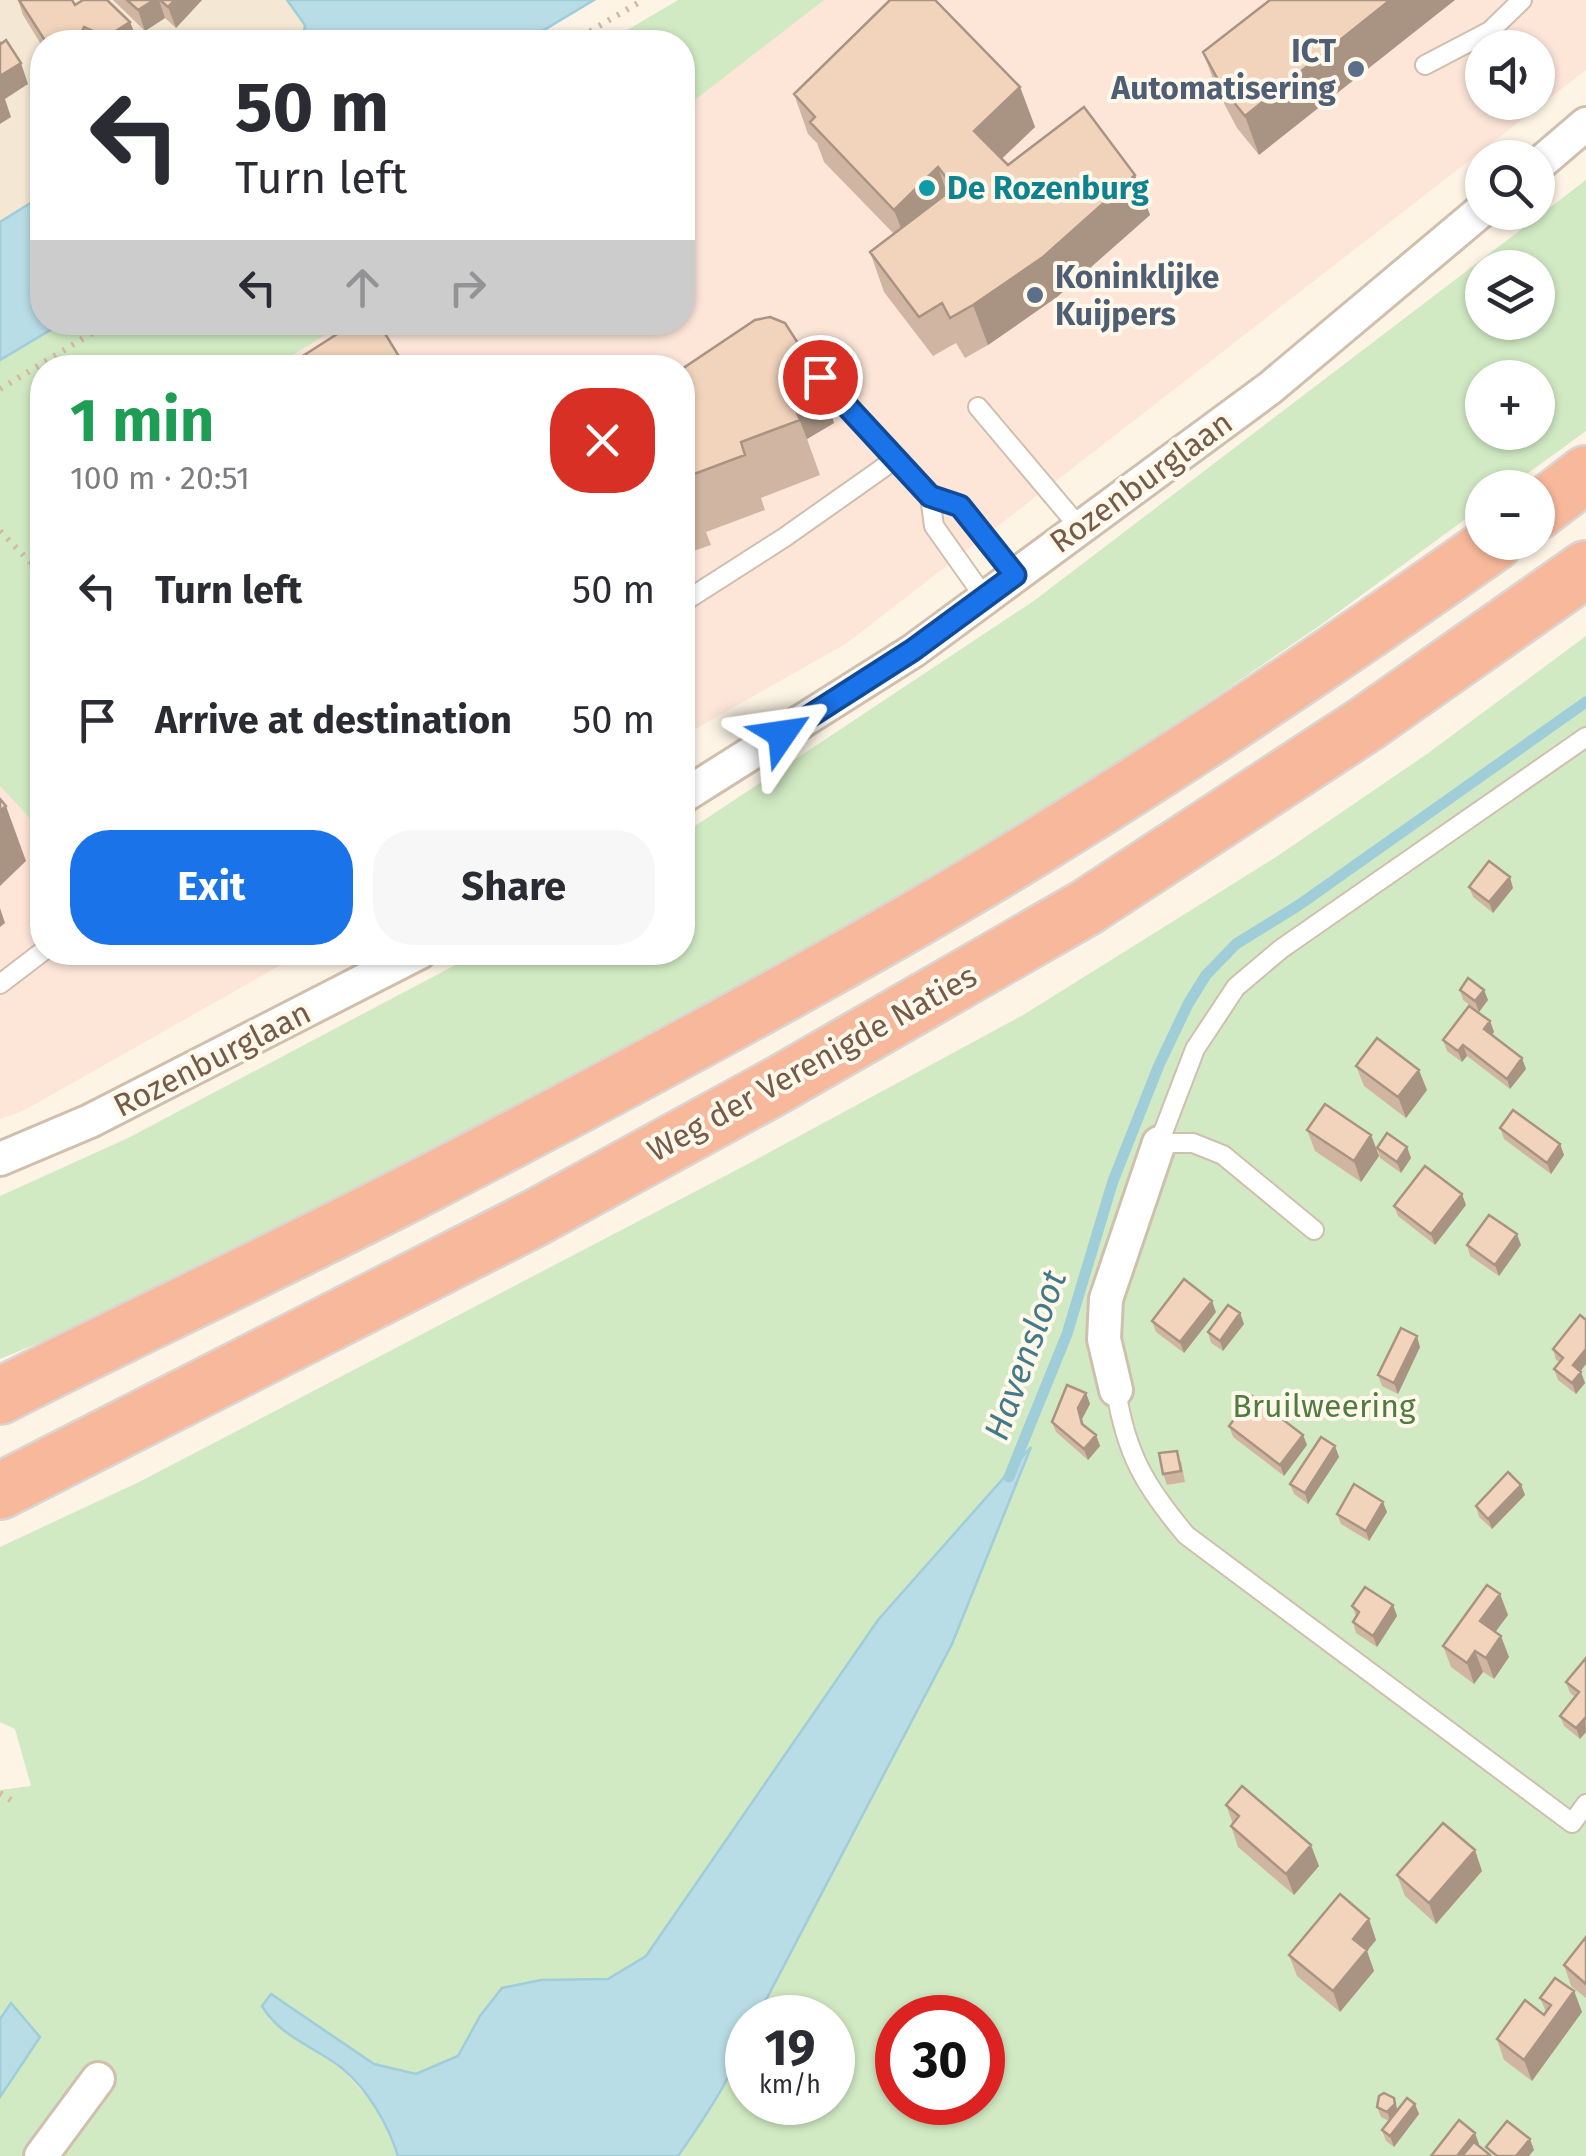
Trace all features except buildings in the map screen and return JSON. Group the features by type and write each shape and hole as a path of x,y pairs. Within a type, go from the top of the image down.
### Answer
{"highway":[{"path":"1555,498 1586,474"},
{"path":"0,1396 425,1185 734,1021 914,920 1073,826 1299,680 1469,560"},
{"name":"Weg der Verenigde Naties","path":"0,1491 535,1218 778,1085 1086,907 1366,724 1586,570"}],"street":[{"path":"1555,150 1586,124"},
{"name":"Rozenburglaan","path":"695,788 913,650 985,598 1270,388 1465,224"},
{"name":"Rozenburglaan","path":"0,1159 90,1121 395,965"},
{"path":"1116,1390 1104,1339 1106,1299 1159,1143"},
{"path":"41,2156 98,2079"}],"lane":[{"path":"1425,65 1490,32 1522,0"},
{"path":"781,342 794,350 930,496 960,506 1015,575"},
{"path":"978,407 1080,528"},
{"path":"695,595 897,458"},
{"path":"930,496 934,526 985,598"},
{"path":"1314,1230 1223,1155 1193,1142 1159,1143 1195,1048 1236,987 1280,949 1586,738"},
{"path":"0,984 30,961"},
{"path":"1116,1390 1123,1435 1153,1495 1186,1535 1572,1823 1586,1804"}],"path":[{"path":"592,30 642,0"},
{"path":"56,355 89,335"},
{"path":"0,389 30,371"},
{"path":"0,531 30,562"},
{"path":"0,1792 16,1804"}],"shaded area":[{"path":"0,0 359,0 310,30 30,30 30,202 0,221"},
{"path":"780,0 1586,0 1586,70 1555,94 1555,30 1465,30 1465,120 1522,120 1496,140 1465,140 1465,164 847,643 695,729 695,355 244,355 275,335 695,335 695,62"},
{"path":"30,492 30,965 281,965 23,1111 0,1119 0,512"}],"green space":[{"path":"678,0 824,0 695,100 695,30 627,30"},
{"path":"1586,180 1586,431 1532,470 1465,470 1465,519 1322,624 1110,769 772,971 412,1165 162,1292 0,1359 0,1196 128,1138 455,965 695,965 695,826 1035,600 1465,272 1465,340 1555,340 1555,250 1494,250 1520,230 1555,230 1555,204"},
{"path":"42,335 325,335 293,355 30,355 30,818 0,786 0,360"},
{"name":"Bruilweering","path":"1586,636 1586,2156 678,2156 704,2119 725,2078 725,2125 855,2125 855,1995 769,1995 952,1644 1029,1450 878,1620 646,1956 608,1979 541,1980 480,2016 458,2057 416,2074 374,2064 272,1995 270,2020 343,2070 376,2107 398,2156 0,2156 0,2097 39,2037 11,2004 0,2019 0,1790 31,1786 15,1729 0,1722 0,1547 139,1482 744,1166 1023,1015 1276,857 1427,754"}],"water":[{"path":"287,0 594,0 544,30 304,30 305,25"},
{"path":"30,203 30,335 42,335 0,360 0,222"},
{"path":"1031,1447 952,1644 769,1995 725,1995 725,2082 678,2156 398,2156 376,2109 352,2078 279,2026 262,2006 271,1994 374,2064 416,2074 458,2056 480,2016 502,1988 541,1980 608,1979 646,1956 878,1620"},
{"path":"11,2003 40,2037 0,2097 0,2019"}],"waterway":[{"name":"Havensloot","path":"1009,1477 1067,1334 1113,1181 1159,1065 1206,975 1236,944 1299,905 1586,702"}],"place":[{"name":"ICT Automatisering","path":"1356,69"},
{"name":"De Rozenburg","path":"927,188"},
{"name":"Koninklijke Kuijpers","path":"1035,295"}],"route":[{"path":"782,734 913,650 1015,575 960,506 930,496 820,377"}]}
